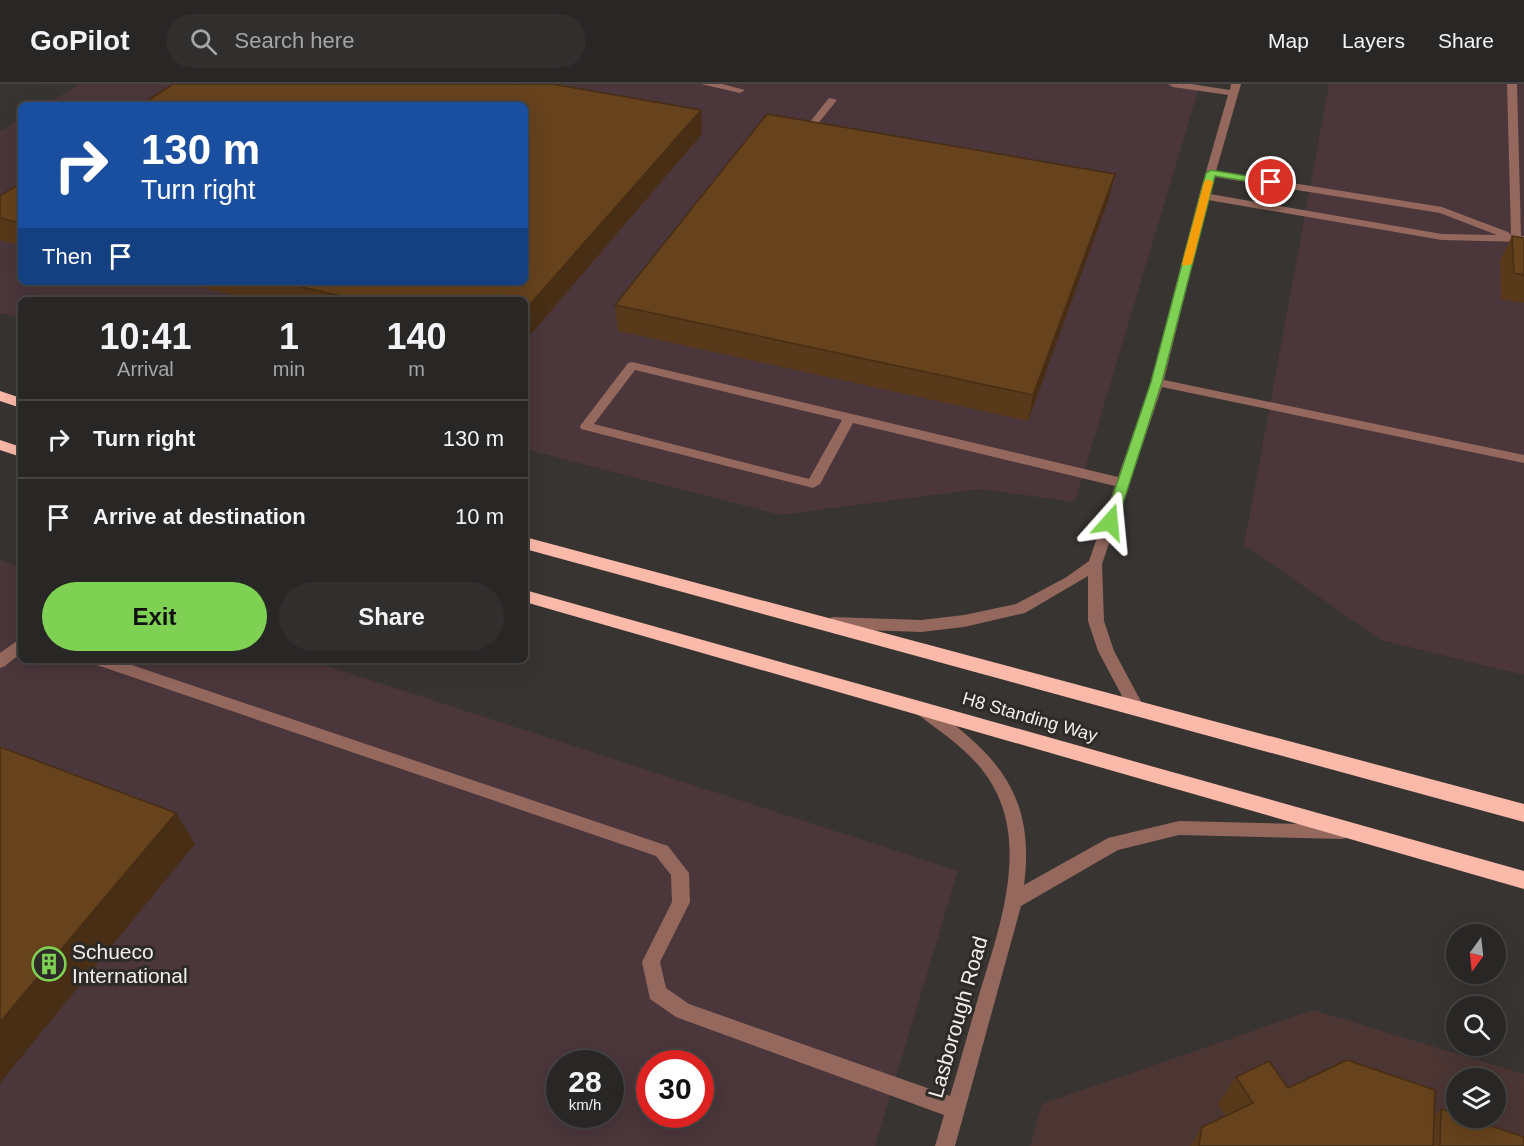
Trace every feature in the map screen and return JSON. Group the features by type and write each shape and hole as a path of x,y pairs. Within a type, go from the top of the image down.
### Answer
{"highway":[{"path":"0,396 18,402"},
{"path":"0,445 18,451"},
{"name":"H8 Standing Way","path":"528,544 1524,813"},
{"name":"H8 Standing Way","path":"528,597 1365,832 1524,880"}],"street":[{"path":"706,84 741,90"},
{"path":"1136,708 1106,651 1096,621 1095,564 1156,382 1204,196 1235,89 1173,84"},
{"path":"1512,84 1520,239"},
{"path":"797,143 832,100"},
{"path":"1211,173 1442,210 1520,239"},
{"path":"1204,196 1442,237 1520,239"},
{"path":"849,418 813,484 586,426 632,366 1123,483"},
{"path":"1156,382 1524,459"},
{"path":"811,622 921,626 964,621 1020,609 1070,582 1095,564"},
{"path":"0,662 18,647"},
{"path":"108,663 662,851 680,873 681,902 651,962 657,993 683,1011 957,1109"},
{"name":"Lasborough Road","path":"921,709 970,746 990,768 1006,795 1015,821 1019,856 1015,900 945,1146"},
{"path":"1015,900 1114,843 1179,828 1365,832"}],"shaded area":[{"path":"80,84 1200,84 1075,502 980,489 780,515 528,450 528,297 18,297 18,317 0,313 0,131 18,120 18,285 528,285 528,102 49,102"},
{"path":"1329,84 1524,84 1524,675 1381,640 1244,545"},
{"path":"0,560 18,566 18,663 318,663 958,871 875,1146 0,1146"},
{"path":"1313,1010 1446,1050 1446,1056 1465,1056 1504,1068 1446,1068 1446,1128 1506,1128 1506,1069 1524,1074 1524,1146 1030,1146 1042,1104"}],"building":[{"path":"173,84 552,84 701,110 528,307 528,297 345,297 293,285 528,285 528,102 146,102"},
{"path":"767,114 1115,174 1033,395 615,305"},
{"path":"18,185 18,222 0,218 0,196"},
{"path":"1512,236 1524,238 1524,275 1514,273"},
{"name":"Schueco International","path":"0,747 176,813 0,1022"},
{"path":"1347,1060 1435,1090 1433,1146 1199,1146 1202,1127 1253,1103 1236,1077 1269,1061 1288,1088"},
{"path":"1441,1109 1446,1111 1446,1128 1497,1128 1524,1137 1524,1146 1440,1146"}],"slow traffic":[{"path":"1187,264 1208,182"}],"place":[{"name":"Schueco International","path":"49,964"}],"route":[{"path":"1110,522 1156,382 1211,173 1271,182"}]}
